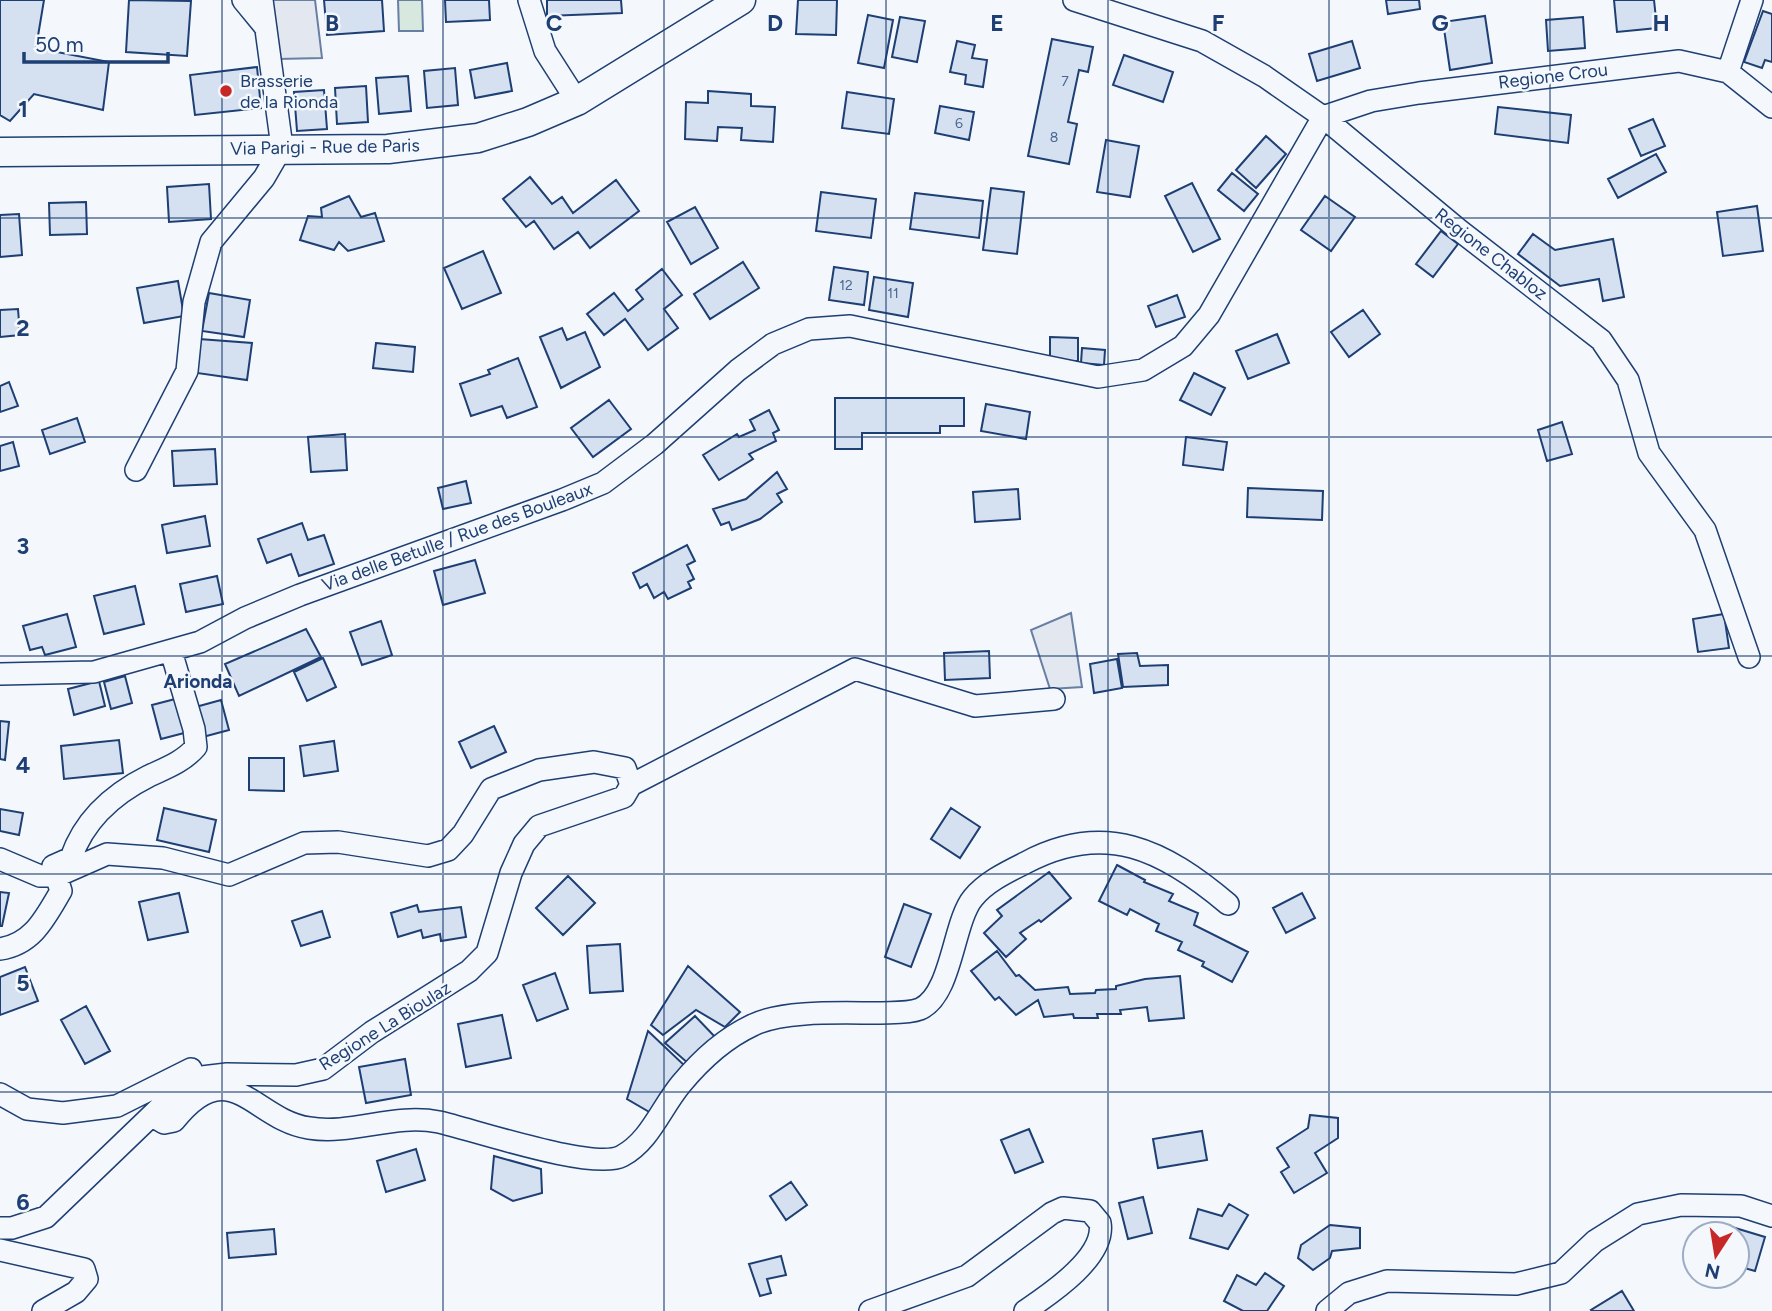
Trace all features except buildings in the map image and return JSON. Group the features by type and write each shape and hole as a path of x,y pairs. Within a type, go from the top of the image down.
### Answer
{"main road":[{"name":"Via Parigi - Rue de Paris","path":"0,152 388,149 478,138 528,122 577,101 741,0"}],"street":[{"path":"243,0 266,29"},
{"path":"136,470 187,372 194,302 211,242 264,178 282,148 262,0"},
{"path":"529,0 544,51 577,101"},
{"name":"Regione Chabloz","path":"1074,0 1202,41 1264,76 1324,117 1459,230 1601,340 1617,359 1629,380 1649,453 1664,478 1705,530 1749,657"},
{"path":"1728,72 1752,0"},
{"name":"Regione Crou","path":"1324,117 1371,101 1575,72 1679,61 1728,72 1772,107"},
{"name":"Via delle Betulle / Rue des Bouleaux","path":"0,674 94,671 172,651 200,642 244,618 312,590 603,483 681,423 738,370 773,344 809,329 850,326 1098,377 1143,370 1183,346 1209,315 1324,117"},
{"path":"0,949 18,946 39,928 61,891 53,866 71,858 75,845 103,805 142,780 187,758 196,747 194,729 172,651"},
{"name":"Regione La Bioulaz","path":"0,1228 12,1228 46,1217 177,1090 202,1077 238,1074 296,1075 323,1069 372,1032 469,971 487,953 511,873 524,844 539,826 624,797 631,785 855,669 975,706 1054,699"},
{"path":"0,859 40,876 57,876 107,855 163,858 229,875 304,843 338,842 428,856 448,850 463,834 491,789 539,770 594,762 625,768 631,785"},
{"path":"152,1116 164,1123 174,1121 188,1104 203,1094 222,1090 242,1092 306,1128 340,1129 392,1119 436,1121 548,1150 613,1160 625,1154 645,1136 680,1085 718,1046 755,1023 809,1013 902,1012 922,1008 936,992 972,899 997,878 1045,852 1085,842 1119,843 1143,850 1191,873 1228,904"},
{"path":"0,1094 27,1110 63,1113 117,1106 209,1063 228,1064 238,1074"},
{"path":"1327,1311 1349,1293 1387,1281 1516,1283 1561,1273 1595,1241 1637,1214 1681,1205 1741,1206 1772,1216"},
{"path":"870,1311 967,1276 1052,1213 1063,1208 1090,1211 1100,1223 1097,1247 1070,1277 1026,1311"},
{"path":"0,1250 84,1269 87,1279 76,1292 43,1311"}],"shaded area":[{"path":"272,0 315,0 322,58 278,59"},
{"path":"398,0 422,0 423,31 399,31"},
{"path":"1071,613 1082,687 1050,689 1031,630"}],"place":[{"name":"Brasserie de la Rionda","path":"226,91"}],"district":[{"name":"Arionda","path":"198,681"}]}
